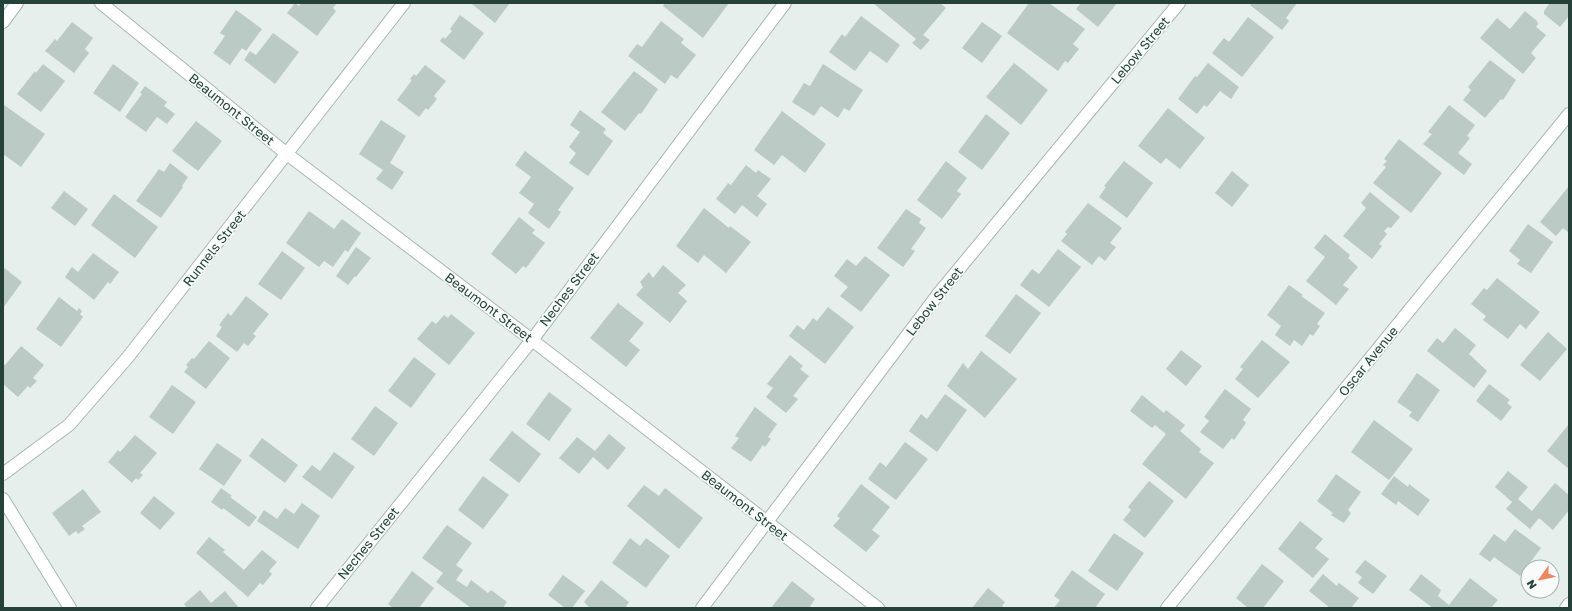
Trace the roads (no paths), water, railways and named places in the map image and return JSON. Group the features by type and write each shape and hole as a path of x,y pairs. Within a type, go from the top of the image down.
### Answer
{"street":[{"path":"3,22 18,3"},
{"name":"Beaumont Street","path":"101,3 287,154 532,340 878,608"},
{"name":"Runnels Street","path":"3,474 69,424 128,357 404,3"},
{"name":"Neches Street","path":"317,608 532,340 785,3"},
{"name":"Lebow Street","path":"702,608 939,293 1179,3"},
{"name":"Oscar Avenue","path":"1167,608 1569,114"},
{"path":"3,499 70,608"},
{"path":"1566,608 1569,604"}]}
